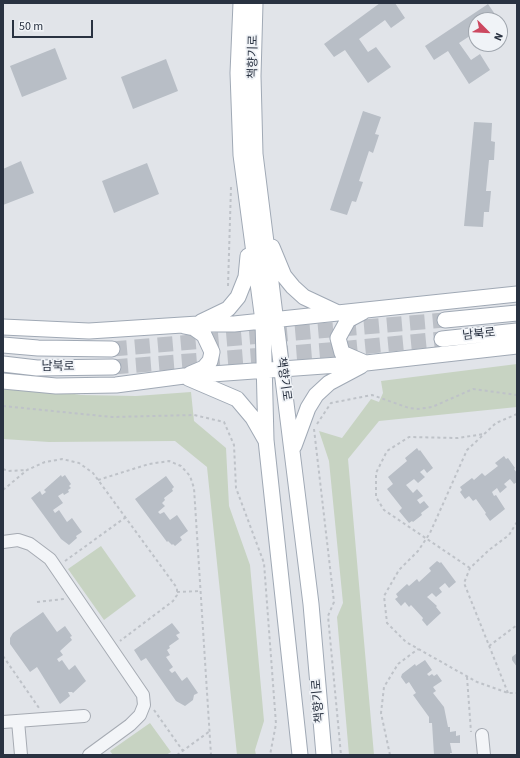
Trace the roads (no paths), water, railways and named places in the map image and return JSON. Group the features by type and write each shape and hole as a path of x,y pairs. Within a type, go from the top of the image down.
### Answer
{"main road":[{"name":"책향기로","path":"241,3 238,73 241,155 251,236 281,369 293,449 311,604 324,755"},
{"name":"책향기로","path":"255,3 253,76 256,154 265,230 269,320 265,371 266,440 300,755"},
{"path":"265,230 284,276 293,287 304,297 337,313"},
{"path":"198,324 228,309 238,297 246,277 251,236"},
{"path":"3,328 90,331 198,324 234,324 517,294"},
{"path":"366,363 342,353 338,338 348,320 369,310"},
{"name":"남북로","path":"445,320 517,313"},
{"path":"180,325 194,328 204,335 212,352 210,361 204,368 184,376"},
{"name":"남북로","path":"442,339 517,331"},
{"name":"남북로","path":"3,344 38,348 112,349"},
{"path":"3,381 56,386 116,385 184,376 366,363 517,346"},
{"path":"293,449 308,408 316,395 329,383 366,363"},
{"name":"남북로","path":"3,364 38,368 113,367"},
{"path":"184,376 237,399 253,418 266,440"}],"street":[{"path":"3,542 18,540 30,544 50,559 143,695 144,705 135,720 89,755"},
{"path":"3,722 84,716"},
{"path":"18,721 20,755"},
{"path":"477,737 484,755"}],"tunnel":[{"path":"112,349 445,320"},
{"path":"113,367 340,349 442,339"}]}
